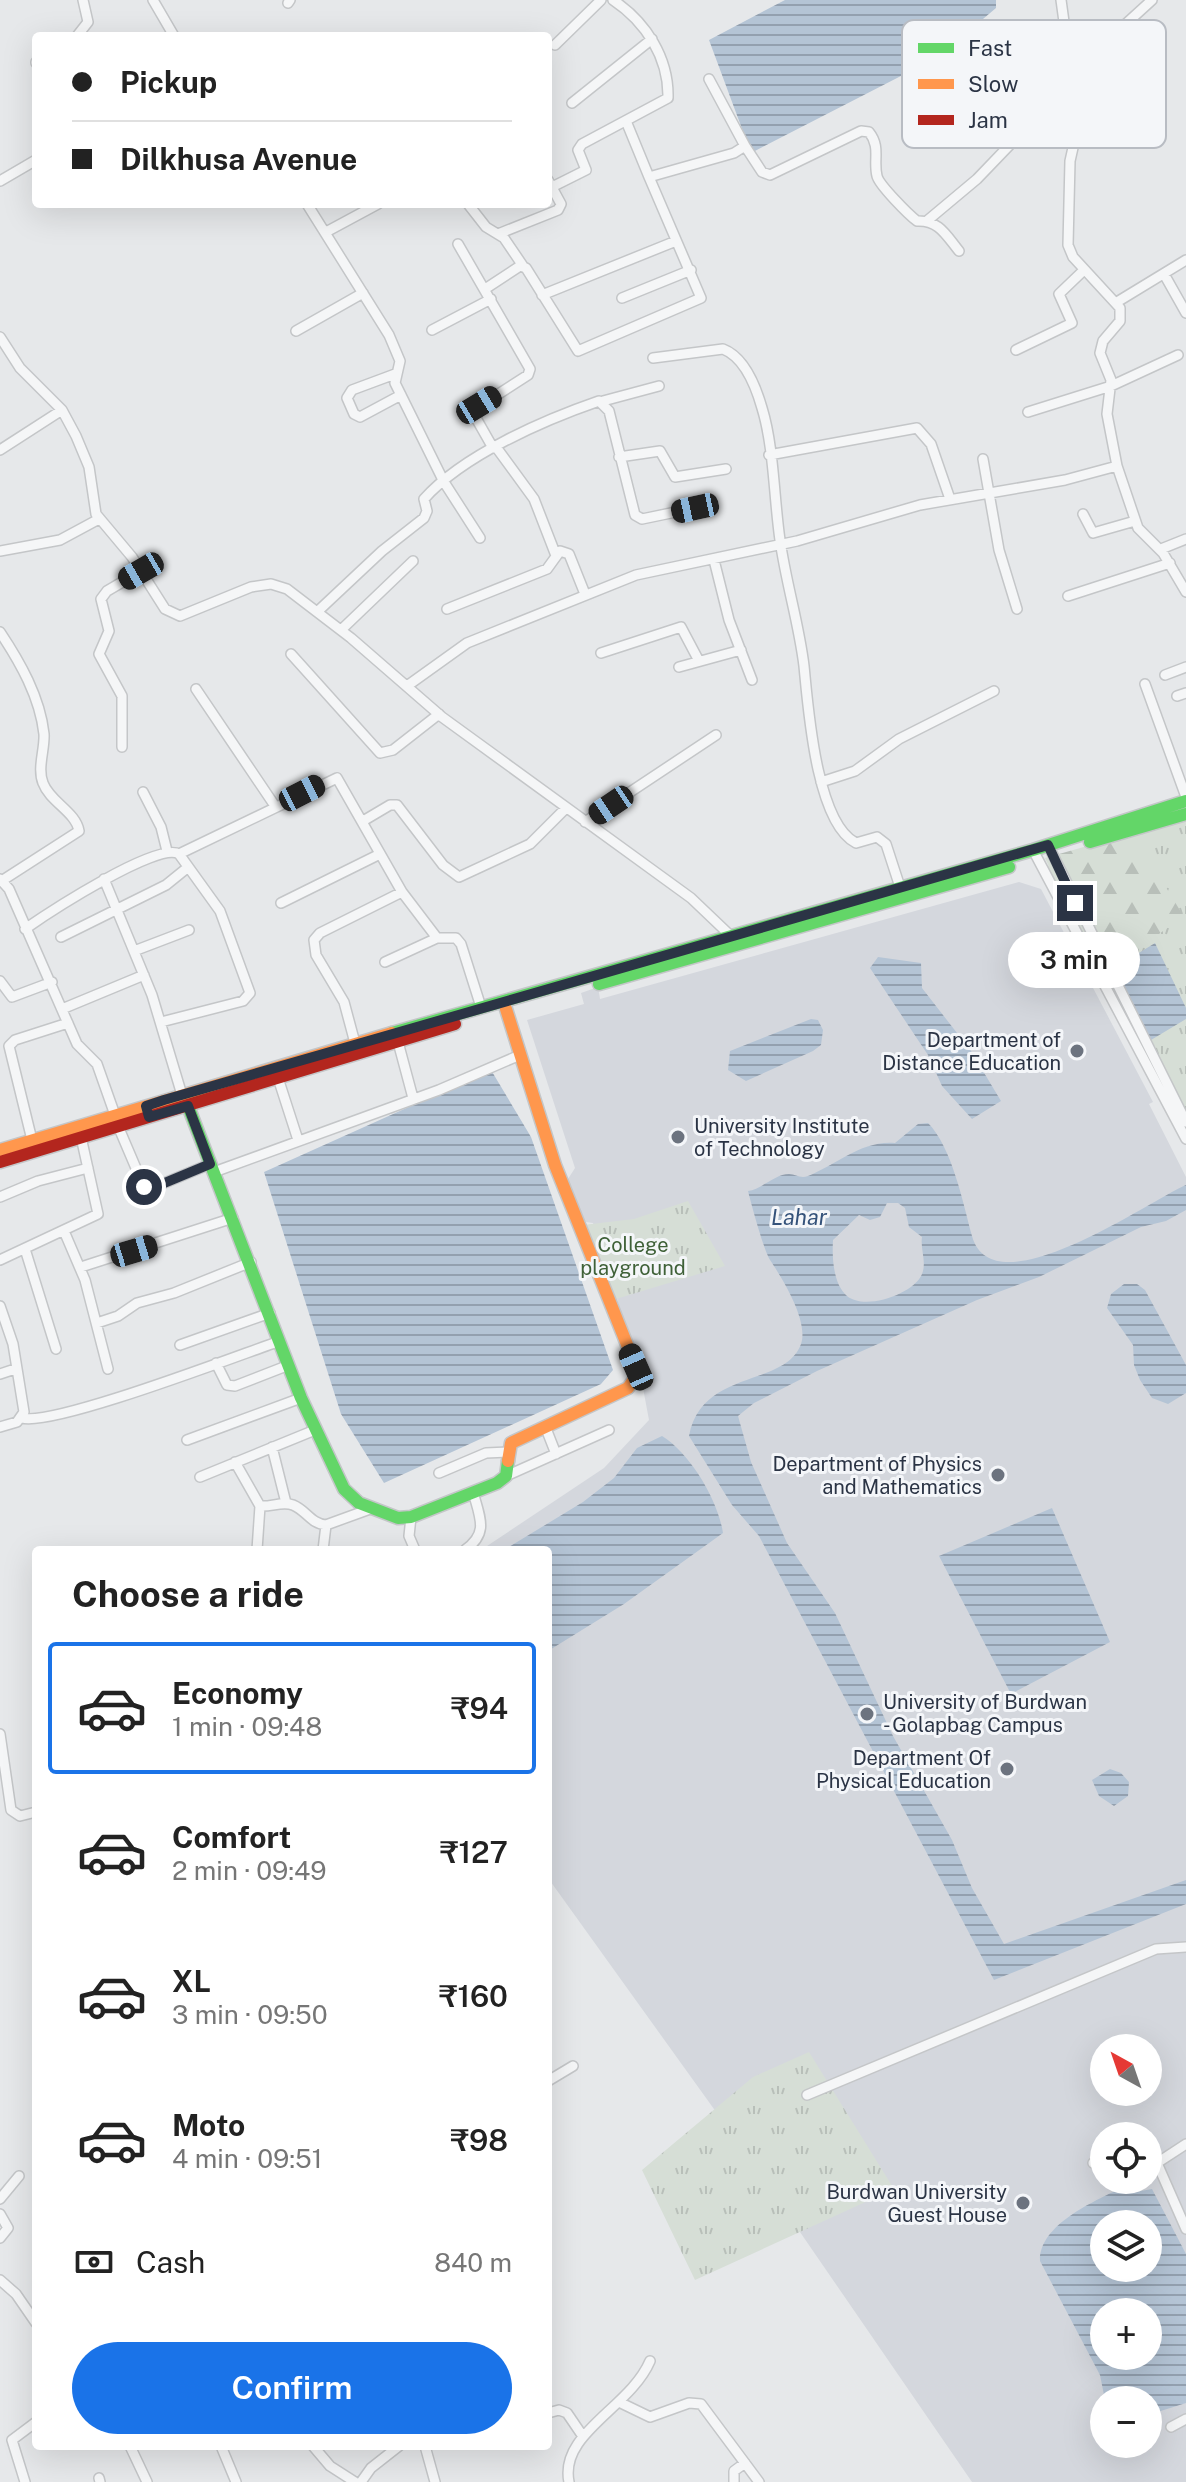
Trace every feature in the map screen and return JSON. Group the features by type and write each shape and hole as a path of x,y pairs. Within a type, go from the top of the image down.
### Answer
{"main road":[{"path":"0,1150 147,1112 355,1043 1035,854 1186,799"},
{"path":"1049,849 1186,814"},
{"path":"185,1100 278,1078 900,887 1035,854"},
{"path":"185,1100 251,1262 301,1398 344,1489 370,1509 398,1518 411,1517 506,1476 511,1443 628,1388 635,1378 636,1367 555,1165 506,1009"},
{"path":"0,1162 81,1137 117,1121"}],"street":[{"path":"80,32 88,22 83,0"},
{"path":"153,0 172,32"},
{"path":"555,45 601,0"},
{"path":"552,183 586,170 579,147 668,98 658,48 628,10 613,0"},
{"path":"1061,0 1064,20"},
{"path":"1130,20 1152,0"},
{"path":"572,103 652,39"},
{"path":"709,79 745,146 762,172 770,175 861,131 869,132 878,150 876,174 880,184 913,218 928,220 939,226 959,251"},
{"path":"471,208 486,227 511,246 574,348 584,350 701,298 626,121"},
{"path":"649,177 734,153 745,146"},
{"path":"928,220 977,179 1007,148"},
{"path":"1073,148 1068,245 1084,270 1117,302 1122,314 1103,341 1100,353 1111,386 1107,414 1117,466 1135,521 1161,549 1186,592"},
{"path":"0,181 32,162"},
{"path":"498,234 558,210 561,204 552,188"},
{"path":"310,208 397,352 400,367 395,374 352,390 348,393 348,405 360,417 401,395"},
{"path":"326,232 371,208"},
{"path":"542,295 676,241"},
{"path":"447,609 547,569 555,553 534,499 494,448 472,411 528,375 530,369 458,244"},
{"path":"1117,302 1186,260"},
{"path":"485,289 523,266"},
{"path":"622,298 691,270"},
{"path":"1016,350 1072,323 1059,294 1084,270"},
{"path":"1164,274 1186,313"},
{"path":"296,331 363,293"},
{"path":"432,330 491,299"},
{"path":"0,337 20,368 62,410 89,467 94,509 99,519 141,571 165,609 180,616 251,587 271,584 287,589 341,630 439,714 691,898 734,940"},
{"path":"653,358 713,348 729,351 748,373 757,392 763,409 781,545 821,782 850,840 856,843 877,837 886,844 900,887"},
{"path":"1028,412 1111,386 1178,355"},
{"path":"395,374 395,383 444,482 480,538"},
{"path":"317,612 382,551 424,518 427,511 424,499 494,448 559,415 659,386"},
{"path":"603,401 609,411 638,518 695,508"},
{"path":"0,450 62,410"},
{"path":"769,455 917,428 931,444 950,499"},
{"path":"619,457 660,451 675,477 726,469"},
{"path":"983,459 999,550 1017,609"},
{"path":"407,686 441,658 467,643 636,575 781,545 950,499 1065,480 1117,466"},
{"path":"1083,514 1093,533 1135,521"},
{"path":"0,551 60,540 99,519"},
{"path":"1161,549 1186,539"},
{"path":"555,553 569,554 585,594"},
{"path":"714,560 752,680"},
{"path":"341,630 413,561"},
{"path":"1068,596 1170,563"},
{"path":"122,747 122,696 99,654 109,631 101,599 107,591 141,571"},
{"path":"601,653 681,627 699,661"},
{"path":"0,632 22,667 39,708 44,735 40,773 43,784 77,823 79,831 2,880 52,982 77,1044 97,1064 144,1187 150,1189 298,1140 520,1055"},
{"path":"679,667 741,650"},
{"path":"291,654 380,753 393,750 439,714"},
{"path":"1165,675 1186,667"},
{"path":"1145,684 1186,799"},
{"path":"196,689 275,806"},
{"path":"821,782 855,771 899,739 994,691"},
{"path":"585,822 716,735"},
{"path":"25,929 104,879 167,851 179,854 337,778 402,892 437,938"},
{"path":"143,792 161,827 167,851"},
{"path":"363,821 390,805 397,805 443,865 459,877 530,844 566,808"},
{"path":"1049,849 1183,1122 1186,1139"},
{"path":"161,1022 243,1001 250,993 220,911 179,854"},
{"path":"281,903 380,854"},
{"path":"1035,854 1183,1122"},
{"path":"61,937 166,885 187,868"},
{"path":"104,879 144,975 185,1100"},
{"path":"355,1043 344,1002 316,955 314,940 320,933 402,892"},
{"path":"134,951 189,930"},
{"path":"385,962 437,938 456,938 461,944 481,1007"},
{"path":"62,1009 144,975"},
{"path":"0,981 12,997 52,982"},
{"path":"32,1140 5,1054 15,1040 68,1023"},
{"path":"398,1042 413,1098"},
{"path":"278,1078 298,1140"},
{"path":"0,1260 98,1214 81,1137"},
{"path":"0,1197 49,1178 88,1168"},
{"path":"81,1267 233,1218"},
{"path":"64,1231 81,1267 108,1369"},
{"path":"25,1249 56,1349"},
{"path":"97,1323 118,1316 137,1303 174,1293 251,1262"},
{"path":"0,1306 13,1344 22,1418"},
{"path":"180,1345 270,1313"},
{"path":"0,1427 22,1418 36,1419 100,1403 280,1341"},
{"path":"216,1363 227,1385 235,1386 289,1365"},
{"path":"0,1374 15,1369"},
{"path":"187,1440 301,1398"},
{"path":"545,1426 556,1454"},
{"path":"200,1477 315,1430"},
{"path":"506,1476 609,1430"},
{"path":"272,1447 286,1503"},
{"path":"439,1473 486,1453 508,1452"},
{"path":"235,1462 260,1506 257,1546"},
{"path":"470,1546 480,1537 483,1529 473,1492"},
{"path":"260,1506 286,1503 297,1506 319,1525 370,1509"},
{"path":"411,1517 409,1536 413,1546"},
{"path":"323,1546 326,1525"},
{"path":"0,1734 11,1810 20,1816 32,1813"},
{"path":"807,2095 1156,1949 1186,1947"},
{"path":"552,2079 573,2066"},
{"path":"1162,2156 1186,2144"},
{"path":"0,2199 19,2176"},
{"path":"1162,2181 1186,2229"},
{"path":"0,2214 8,2228 0,2238"},
{"path":"2,2283 32,2318"},
{"path":"569,2482 570,2458 582,2435 621,2403 643,2377 650,2361"},
{"path":"621,2403 650,2417 689,2403 701,2404 759,2482"},
{"path":"552,2412 559,2410 567,2413 582,2435"},
{"path":"1171,2427 1186,2419"},
{"path":"25,2482 12,2440 32,2425"},
{"path":"132,2450 147,2482"},
{"path":"223,2450 236,2482"},
{"path":"316,2450 330,2466 358,2482 394,2450"},
{"path":"426,2450 435,2482"},
{"path":"734,2482 734,2471 745,2463"}],"shaded area":[{"name":"University of Burdwan - Golapbag Campus","path":"1019,882 1041,889 1153,1102 1149,1104 1186,1177 1186,2482 972,2482 747,2155 552,1884 552,1546 487,1546 604,1468 649,1420 640,1372 593,1223 586,1222 569,1203 568,1179 575,1168 527,1020 584,1004 581,993 598,987 600,999"}],"green space":[{"path":"1186,815 1186,1116 1042,868"},
{"path":"1133,833 1184,917 1133,952 1104,966 1077,926 1045,858"},
{"name":"College playground","path":"688,1201 725,1266 606,1302 583,1225 634,1219"},
{"path":"809,2052 894,2189 695,2280 642,2170 753,2077"}],"water":[{"path":"785,0 996,0 996,8 982,20 902,20 902,75 751,153 709,40"},
{"path":"1155,943 1186,1008 1186,1019 1141,1046 1105,974"},
{"path":"878,957 921,963 922,988 971,1051 1001,1101 972,1119 942,1086 928,1055 870,968"},
{"path":"811,1019 818,1020 823,1030 821,1045 813,1051 746,1081 728,1070 730,1051"},
{"path":"491,1070 531,1137 613,1370 601,1384 384,1483 341,1414 264,1172"},
{"name":"Lahar","path":"928,1123 944,1146 956,1176 972,1236 986,1256 1009,1262 1039,1257 1072,1245 1186,1185 1186,1210 1166,1221 1141,1227 1039,1277 977,1300 817,1371 754,1403 738,1416 751,1462 787,1543 835,1613 893,1736 952,1840 972,1888 1004,1944 1186,1880 1186,1904 994,1980 759,1536 732,1505 689,1436 697,1414 710,1399 779,1367 792,1358 801,1344 798,1312 767,1255 748,1191 784,1175 808,1176 871,1145 895,1143 918,1124","holes":["887,1203 898,1203 905,1208 909,1227 922,1237 922,1274 900,1294 877,1301 855,1300 842,1291 836,1277 833,1240 859,1215 870,1220 880,1217"]},
{"path":"1124,1284 1137,1284 1145,1290 1186,1365 1186,1393 1168,1404 1152,1398 1140,1380 1134,1365 1133,1345 1107,1308 1111,1294"},
{"path":"662,1436 683,1454 709,1492 723,1533 624,1604 552,1649 552,1546 511,1546 583,1502 614,1478 637,1448"},
{"path":"1052,1508 1110,1642 1011,1694 939,1556"},
{"path":"1110,1769 1121,1773 1129,1782 1128,1796 1114,1806 1099,1796 1092,1780"},
{"path":"1110,2194 1155,2194 1186,2254 1186,2403 1162,2411 1162,2386 1102,2386 1097,2370 1162,2370 1162,2298 1090,2298 1090,2356 1040,2261 1048,2236 1083,2208"}],"traffic: fast":[{"path":"392,1033 1033,850 1186,801"},
{"path":"1090,842 1186,814"},
{"path":"599,984 1009,867"},
{"path":"188,1106 301,1398 344,1489 359,1503 398,1518 411,1517 497,1483 506,1476 508,1461"}],"traffic: slow":[{"path":"506,1009 555,1165 636,1367 635,1378 628,1388 511,1443 508,1461"},
{"path":"0,1150 392,1033"}],"traffic: jam":[{"path":"0,1162 455,1024"}],"place":[{"name":"Department of Distance Education","path":"1077,1051"},
{"name":"University Institute of Technology","path":"678,1137"},
{"name":"Department of Physics and Mathematics","path":"998,1475"},
{"name":"University of Burdwan - Golapbag Campus","path":"867,1714"},
{"name":"Department Of Physical Education","path":"1007,1769"},
{"name":"Burdwan University Guest House","path":"1023,2203"}],"route":[{"path":"144,1187 150,1189 210,1164 188,1106 149,1117 146,1106 268,1068 1048,845 1075,903"}]}
